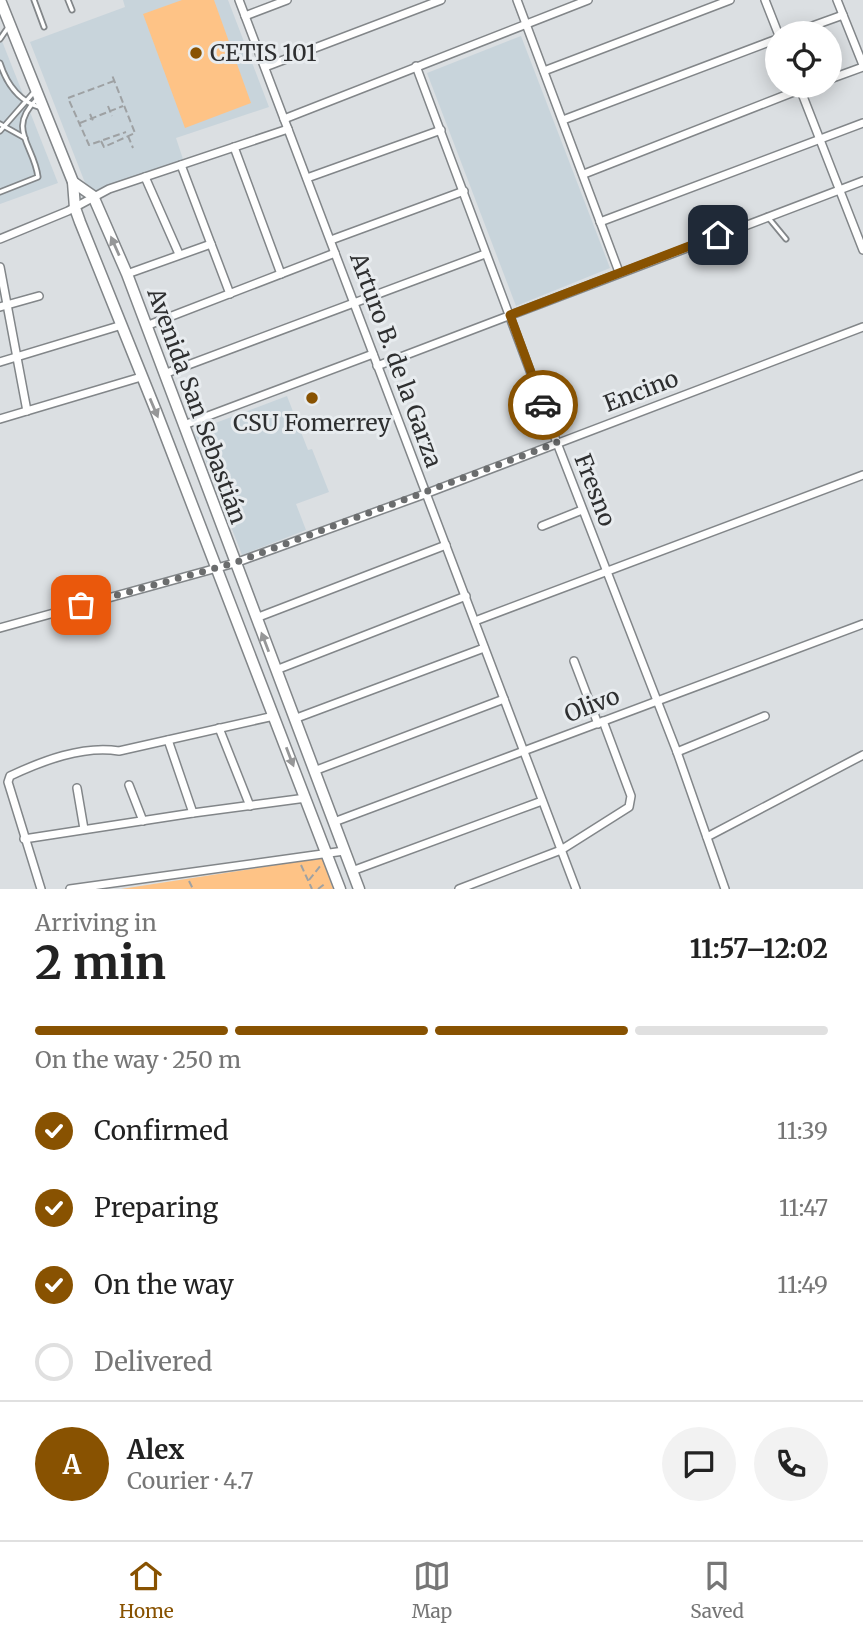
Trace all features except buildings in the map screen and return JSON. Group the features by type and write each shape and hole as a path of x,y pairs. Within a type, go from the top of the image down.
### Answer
{"main road":[{"name":"Avenida San Sebastián","path":"0,0 35,97 43,108 73,182 127,274 359,889"},
{"path":"73,182 84,202"},
{"name":"Avenida San Sebastián","path":"84,202 121,325 306,798 325,858 340,889"}],"street":[{"name":"Arturo B. de la Garza","path":"239,0 576,889"},
{"path":"245,16 287,0"},
{"path":"265,67 441,0"},
{"path":"517,0 619,272"},
{"path":"284,119 416,65 589,0"},
{"path":"544,71 730,0"},
{"path":"765,0 773,21"},
{"path":"837,0 863,66 842,74"},
{"path":"826,21 843,15"},
{"path":"563,120 765,44"},
{"name":"Fresno","path":"416,65 582,510 677,752 725,889"},
{"path":"584,174 772,98"},
{"path":"804,98 863,250"},
{"path":"600,222 863,123"},
{"path":"0,239 145,177 288,129"},
{"path":"307,178 441,130"},
{"path":"234,147 281,274"},
{"path":"181,165 230,294"},
{"path":"145,177 179,254"},
{"path":"377,366 863,181"},
{"path":"331,240 464,191"},
{"path":"127,274 211,244"},
{"path":"146,326 335,253"},
{"path":"164,374 485,254"},
{"path":"0,267 3,306 18,356 27,411"},
{"path":"3,306 39,296"},
{"path":"0,362 121,325"},
{"name":"Encino","path":"0,628 234,563 425,494 863,327"},
{"path":"184,425 373,354"},
{"path":"0,419 141,377"},
{"path":"475,621 863,474"},
{"path":"542,526 582,510"},
{"path":"256,618 446,545"},
{"path":"276,670 466,596"},
{"name":"Olivo","path":"334,822 863,624"},
{"path":"294,719 484,649"},
{"path":"459,889 561,850 631,804 631,796 574,662"},
{"path":"314,771 504,699"},
{"path":"41,889 7,779 10,775 86,750 119,751 274,716"},
{"path":"677,752 765,716"},
{"path":"219,728 250,806"},
{"path":"168,740 193,813"},
{"path":"707,837 863,755"},
{"path":"129,785 143,821"},
{"path":"77,788 84,829"},
{"path":"24,839 306,798"},
{"path":"352,871 542,801"},
{"path":"70,889 325,858 344,851"}],"lane":[{"path":"34,0 44,27"},
{"path":"68,0 72,10"},
{"path":"0,39 10,25"},
{"path":"0,64 11,86 26,102"},
{"path":"0,131 26,102 35,97"},
{"path":"26,102 35,97"},
{"path":"0,191 38,177 25,138 22,118 35,97"},
{"path":"2,126 25,138"},
{"path":"767,216 786,239"}],"path":[{"path":"101,141 104,147 135,133 112,75"},
{"path":"114,81 68,98 89,145 125,130 133,148"},
{"path":"108,106 112,116"},
{"path":"79,123 124,106"},
{"path":"90,114 94,123"},
{"path":"309,881 325,858"},
{"path":"299,862 312,889"},
{"path":"188,889 189,881 193,889"},
{"path":"318,889 330,881"}],"shaded area":[{"path":"123,0 228,0 269,107 176,138 184,162 89,193 30,42 125,7"},
{"name":"CETIS 101","path":"182,0 214,0 251,103 185,128 143,14"},
{"path":"0,36 58,183 0,204"},
{"path":"521,36 610,268 516,306 427,73"},
{"path":"287,396 308,450 312,449 329,492 296,504 306,530 242,555 194,431"},
{"path":"322,858 333,889 121,889"}],"way so far":[{"path":"81,605 234,563 557,443 543,405"}],"place":[{"name":"CETIS 101","path":"196,53"},
{"name":"CSU Fomerrey","path":"312,398"}],"route":[{"path":"543,405 510,315 718,235"}]}
